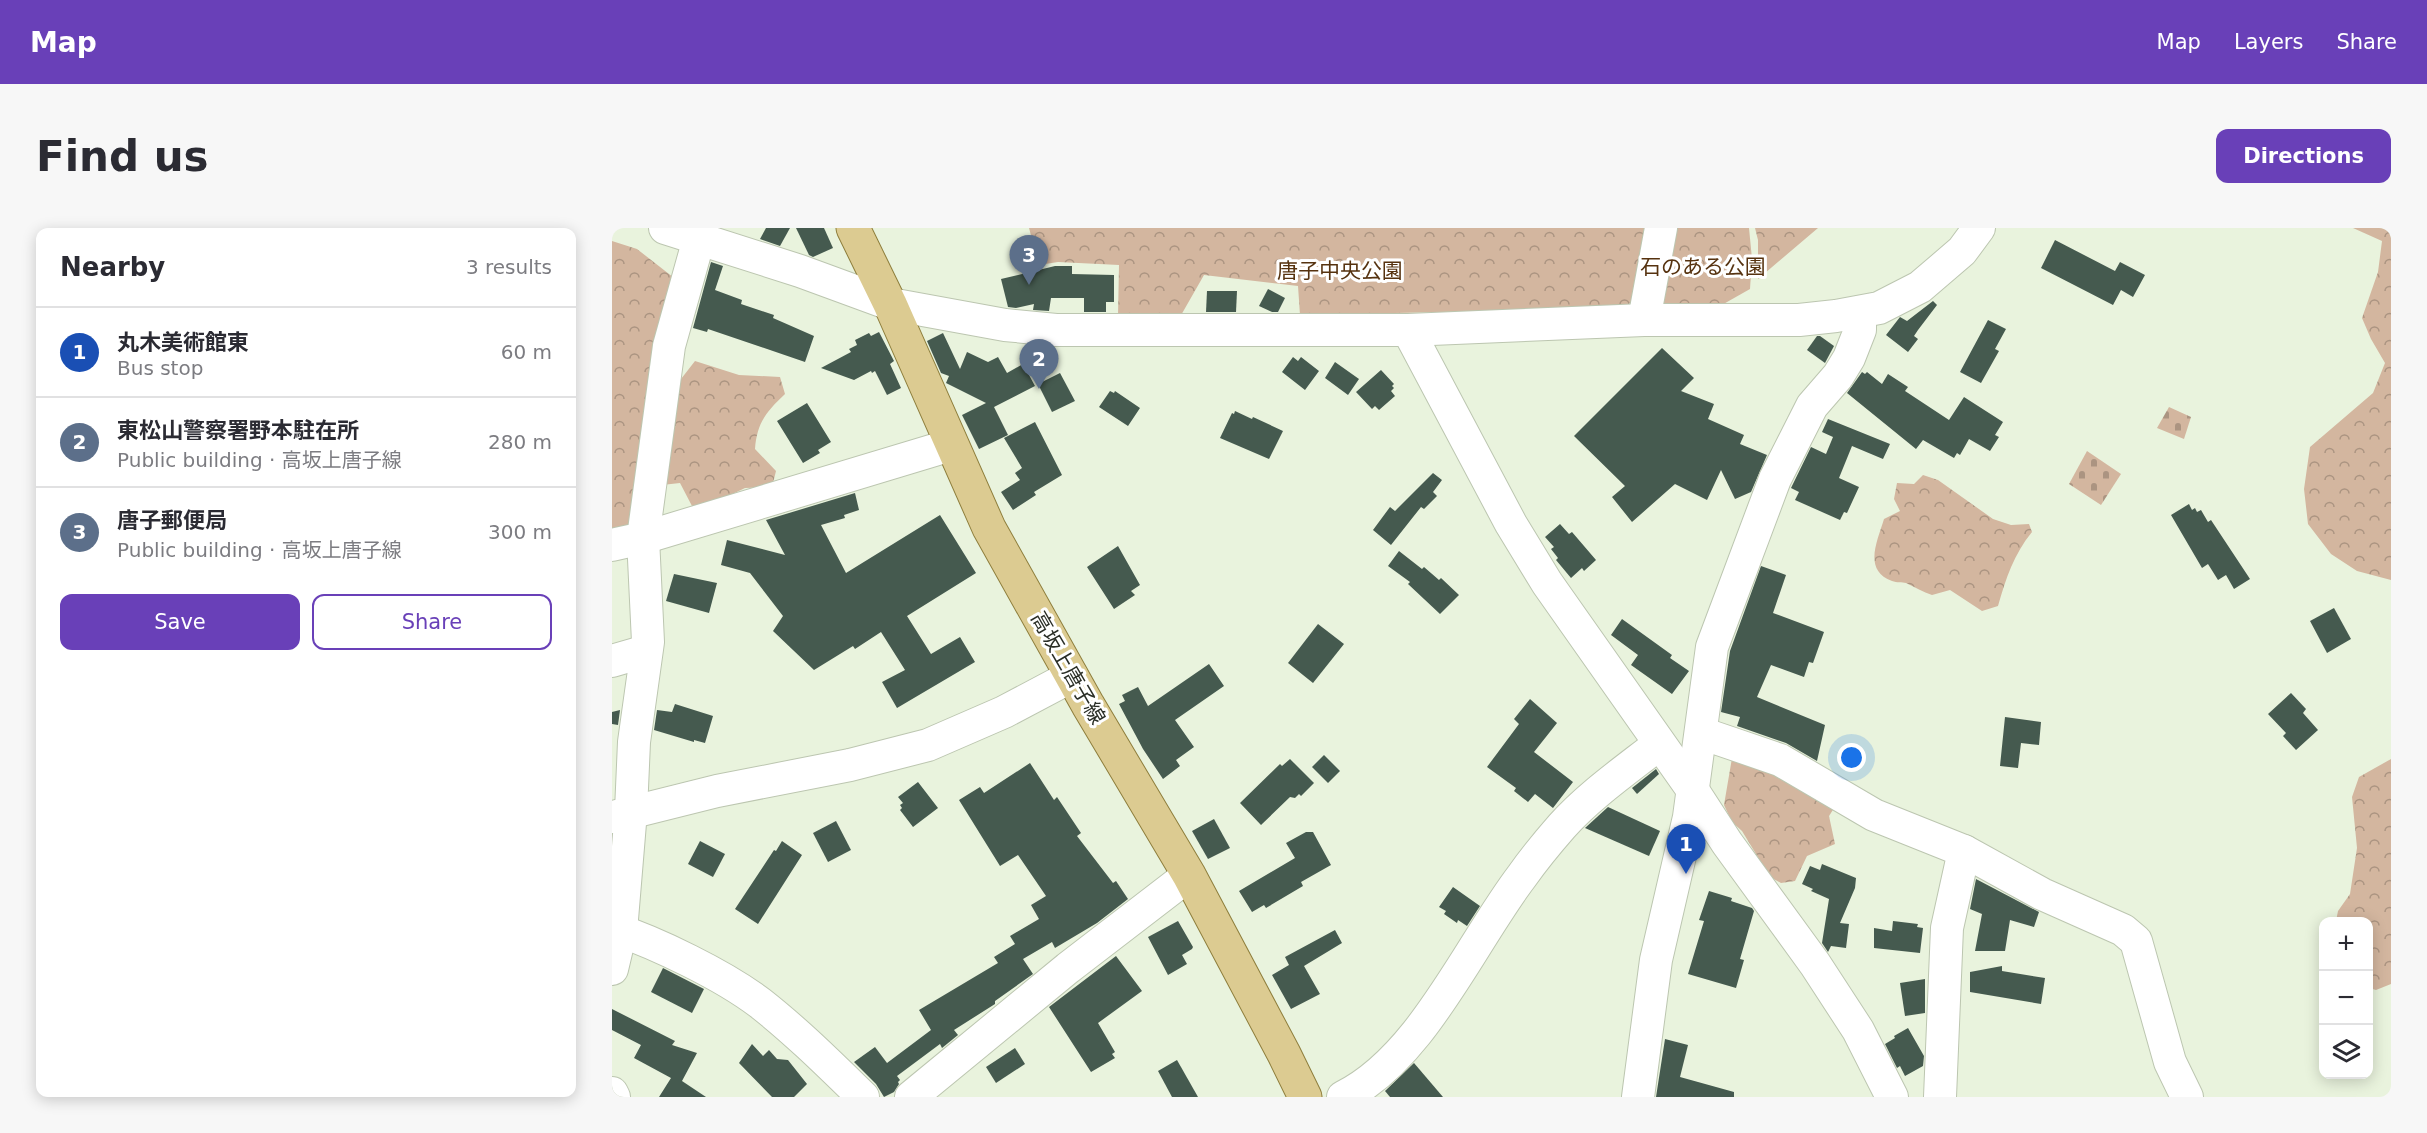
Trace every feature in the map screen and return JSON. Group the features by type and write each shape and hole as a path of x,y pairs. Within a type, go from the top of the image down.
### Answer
{"main road":[{"name":"高坂上唐子線","path":"853,228 890,304 989,528 1072,676 1189,875 1305,1097"}],"street":[{"path":"665,228 701,234 890,304 1005,325 1056,330 1408,330 1644,320 1799,320 1879,308 1920,287 1962,251 1979,228"},
{"path":"1644,320 1661,228"},
{"path":"612,969 617,930 623,745 648,642 642,538 669,346 701,234"},
{"path":"1638,1097 1656,960 1689,817 1712,646 1775,479 1812,406 1838,376 1849,358 1860,330 1860,312"},
{"path":"1408,330 1511,524 1547,583 1692,789 1727,843 1815,964 1858,1030 1892,1097"},
{"path":"612,545 951,445"},
{"path":"612,661 646,651"},
{"path":"622,814 717,791 850,765 928,746 1004,712 1072,676"},
{"path":"1701,733 1780,760 1874,816 1964,851 2042,894 2123,930 2136,940 2170,1062 2187,1097"},
{"path":"1343,1097 1382,1071 1427,1019 1521,877 1562,826 1597,793 1659,744"},
{"path":"1940,1097 1947,928 1964,851"},
{"path":"911,1097 1068,968 1189,875"},
{"path":"617,930 704,969 759,1002 811,1046 863,1097"}],"green space":[{"name":"唐子中央公園","path":"1029,228 1654,228 1637,296 1625,308 1300,315 1298,286 1204,275 1180,317 1118,316 1119,265 1058,262 1039,265"},
{"name":"石のある公園","path":"1668,228 1749,228 1752,259 1750,289 1720,306 1659,308"},
{"path":"1755,228 1818,228 1758,279 1758,240"},
{"path":"2353,228 2391,228 2391,580 2357,571 2331,554 2308,524 2304,489 2310,447 2373,393 2385,363 2362,318 2378,272 2382,241"},
{"path":"612,241 637,249 678,281 672,401 681,379 695,361 739,375 780,377 785,394 760,425 755,449 776,471 772,487 745,488 718,501 692,506 680,483 662,485 636,526 612,533"},
{"path":"2169,407 2191,417 2184,439 2157,428"},
{"path":"2087,451 2121,474 2101,505 2069,484"},
{"path":"1923,475 1938,480 1993,519 2011,525 2029,524 2032,532 2011,567 1998,606 1982,611 1950,590 1932,595 1906,583 1892,581 1878,570 1874,554 1884,519 1900,511 1894,499 1897,483 1914,484"},
{"path":"1738,754 1838,802 1829,816 1835,844 1807,856 1795,881 1781,883 1770,877 1742,831 1732,822 1724,805 1732,758"},
{"path":"2391,759 2391,984 2376,990 2373,989 2373,917 2337,917 2338,911 2350,894 2357,848 2352,797 2359,777"}],"building":[{"path":"766,228 790,228 780,246 760,239"},
{"path":"796,228 824,228 833,248 813,257 809,255"},
{"path":"2055,240 2115,271 2120,262 2145,275 2133,297 2121,290 2113,305 2041,268"},
{"path":"711,262 723,266 715,290 742,300 741,304 774,315 773,318 814,336 805,362 708,329 707,332 693,328"},
{"path":"1055,266 1072,266 1072,274 1114,275 1114,302 1106,302 1106,312 1084,312 1084,298 1051,298 1049,311 1033,310 1034,304 1016,308 1008,307 1001,279"},
{"path":"1268,289 1285,298 1278,312 1272,312 1259,306"},
{"path":"1207,291 1237,291 1236,312 1206,312"},
{"path":"1933,301 1937,305 1914,336 1918,339 1908,352 1886,335 1900,317 1907,321"},
{"path":"1988,320 2006,329 1995,349 1999,351 1981,383 1960,372"},
{"path":"879,332 894,361 890,364 901,388 887,395 875,371 854,380 821,368 851,352 849,349 857,345 855,340 869,333 871,336"},
{"path":"943,333 960,369 967,352 988,362 998,357 1007,373 1023,364 1035,386 994,407 1008,435 979,449 962,415 986,403 946,383 949,376 941,373 927,341"},
{"path":"1817,336 1834,346 1825,363 1807,350"},
{"path":"1662,348 1694,378 1681,391 1714,404 1708,419 1744,435 1740,444 1767,455 1751,492 1735,499 1721,470 1707,500 1675,484 1632,522 1612,497 1625,486 1574,436"},
{"path":"1293,357 1298,361 1301,357 1319,371 1305,390 1282,372"},
{"path":"1335,362 1359,379 1348,395 1325,378"},
{"path":"1381,370 1394,384 1391,391 1395,396 1379,410 1375,406 1372,409 1356,392"},
{"path":"1862,372 1865,374 1867,372 1882,384 1888,374 1908,387 1905,391 1949,420 1964,397 2003,422 1995,435 1999,437 1990,451 1969,439 1960,455 1957,453 1954,458 1923,440 1916,449 1847,393"},
{"path":"1060,373 1075,401 1052,412 1038,384"},
{"path":"1110,391 1114,393 1115,391 1140,408 1128,426 1099,407"},
{"path":"807,403 831,442 818,450 820,453 803,463 777,421"},
{"path":"1235,411 1283,431 1269,459 1220,438"},
{"path":"1828,419 1890,444 1883,459 1852,446 1839,478 1859,487 1847,513 1844,512 1840,520 1795,500 1799,492 1791,488 1811,447 1826,454 1833,437 1822,432"},
{"path":"1035,422 1062,475 1034,492 1036,495 1013,510 1001,492 1020,480 1015,473 1022,468 1004,438"},
{"path":"1433,473 1442,480 1433,492 1437,496 1424,509 1421,507 1391,545 1373,530 1390,507 1395,511"},
{"path":"855,493 859,510 844,515 845,518 821,525 846,573 940,515 976,573 907,616 931,654 960,637 975,662 897,708 882,682 905,670 881,632 855,649 853,646 814,670 773,631 783,616 750,573 721,565 727,540 785,555 766,520"},
{"path":"2189,504 2192,510 2195,508 2197,512 2201,510 2208,522 2211,520 2250,579 2234,589 2226,575 2218,580 2208,564 2202,568 2171,515"},
{"path":"1560,524 1569,534 1572,532 1596,560 1584,571 1582,568 1571,578 1556,560 1558,558 1551,549 1554,547 1545,537"},
{"path":"1118,546 1140,585 1131,591 1135,595 1114,609 1087,567"},
{"path":"1399,551 1439,580 1441,578 1459,595 1440,614 1408,584 1410,582 1388,566"},
{"path":"1761,566 1786,575 1773,613 1824,632 1813,663 1809,662 1804,677 1771,665 1757,697 1825,725 1817,761 1786,743 1737,726 1740,717 1721,712 1730,651"},
{"path":"674,574 717,583 709,613 666,601"},
{"path":"2334,608 2351,639 2327,653 2310,621"},
{"path":"1622,619 1672,655 1670,658 1689,671 1672,694 1631,665 1638,655 1611,635"},
{"path":"1318,624 1344,644 1313,683 1288,663"},
{"path":"1209,664 1224,686 1175,720 1194,747 1176,760 1180,766 1163,779 1143,749 1119,704 1125,701 1122,695 1138,687 1148,706"},
{"path":"2291,693 2306,709 2303,713 2318,730 2296,750 2283,736 2286,733 2268,714"},
{"path":"1530,699 1557,723 1534,752 1573,782 1553,808 1535,794 1528,802 1514,791 1516,788 1487,767 1519,724 1514,719"},
{"path":"675,704 713,716 705,743 654,730 657,710 672,712"},
{"path":"620,710 618,725 612,724 612,712"},
{"path":"2005,717 2041,722 2039,745 2021,743 2018,768 2000,766"},
{"path":"1324,755 1340,771 1328,783 1312,767"},
{"path":"1290,759 1314,783 1301,796 1299,794 1295,798 1290,797 1261,825 1240,803 1280,764 1282,766"},
{"path":"1030,763 1054,800 1057,797 1081,833 1077,836 1113,883 1116,881 1128,899 1097,923 1055,948 1052,942 1023,959 1033,974 995,1001 995,1004 954,1030 958,1035 942,1048 940,1044 897,1076 900,1080 899,1084 894,1092 884,1097 876,1084 854,1062 875,1047 887,1063 931,1030 919,1010 998,963 994,957 1015,944 1010,936 1039,919 1031,905 1046,896 1018,855 1000,866 959,800 980,787 984,793"},
{"path":"1656,769 1659,774 1637,794 1632,788"},
{"path":"918,782 938,808 913,827 900,810 902,808 900,805 903,803 898,797"},
{"path":"1608,807 1660,831 1649,856 1585,828"},
{"path":"1214,819 1230,848 1208,859 1192,831"},
{"path":"836,821 851,850 828,862 813,833"},
{"path":"1306,832 1313,832 1331,865 1301,882 1303,886 1266,908 1264,905 1252,912 1239,891 1295,858 1286,843"},
{"path":"700,841 725,854 713,877 688,864"},
{"path":"782,841 802,855 758,924 735,909"},
{"path":"1822,864 1856,878 1855,888 1840,923 1849,924 1846,948 1831,946 1828,952 1822,943 1829,899 1802,884 1810,866 1820,870"},
{"path":"1976,879 2039,912 2034,927 2010,920 2005,951 1975,951 1982,914 1970,909"},
{"path":"1453,887 1480,906 1467,926 1458,920 1457,923 1444,914 1446,911 1439,907"},
{"path":"1709,891 1732,898 1731,901 1752,908 1754,911 1740,959 1744,960 1736,988 1688,974 1704,921 1699,920"},
{"path":"1178,921 1193,947 1182,955 1187,964 1168,975 1148,937"},
{"path":"1893,921 1918,924 1917,927 1923,928 1920,953 1874,948 1874,928 1892,931"},
{"path":"1335,930 1342,943 1304,966 1320,994 1291,1009 1272,975 1289,965 1285,957"},
{"path":"1116,956 1142,991 1098,1023 1115,1052 1112,1054 1115,1058 1091,1072 1049,1007"},
{"path":"2002,966 2002,971 2045,978 2041,1004 1970,992 1970,972"},
{"path":"663,968 704,989 692,1013 651,992"},
{"path":"1925,979 1925,1013 1905,1016 1900,983"},
{"path":"612,1009 675,1041 672,1045 697,1053 682,1081 706,1097 659,1097 671,1078 634,1058 641,1045 612,1030"},
{"path":"1908,1028 1924,1056 1923,1066 1905,1076 1900,1066 1897,1068 1885,1044"},
{"path":"1665,1039 1688,1045 1680,1077 1734,1092 1734,1097 1656,1097"},
{"path":"752,1044 763,1056 769,1050 777,1059 788,1060 807,1084 794,1097 772,1097 739,1063"},
{"path":"1015,1048 1025,1064 996,1083 986,1067"},
{"path":"1177,1060 1198,1097 1172,1097 1158,1071"},
{"path":"1414,1063 1443,1097 1390,1097 1385,1091"}],"place":[{"name":"唐子郵便局","path":"1029,285"},
{"name":"東松山警察署野本駐在所","path":"1039,389"},
{"name":"丸木美術館東","path":"1686,874"}]}
